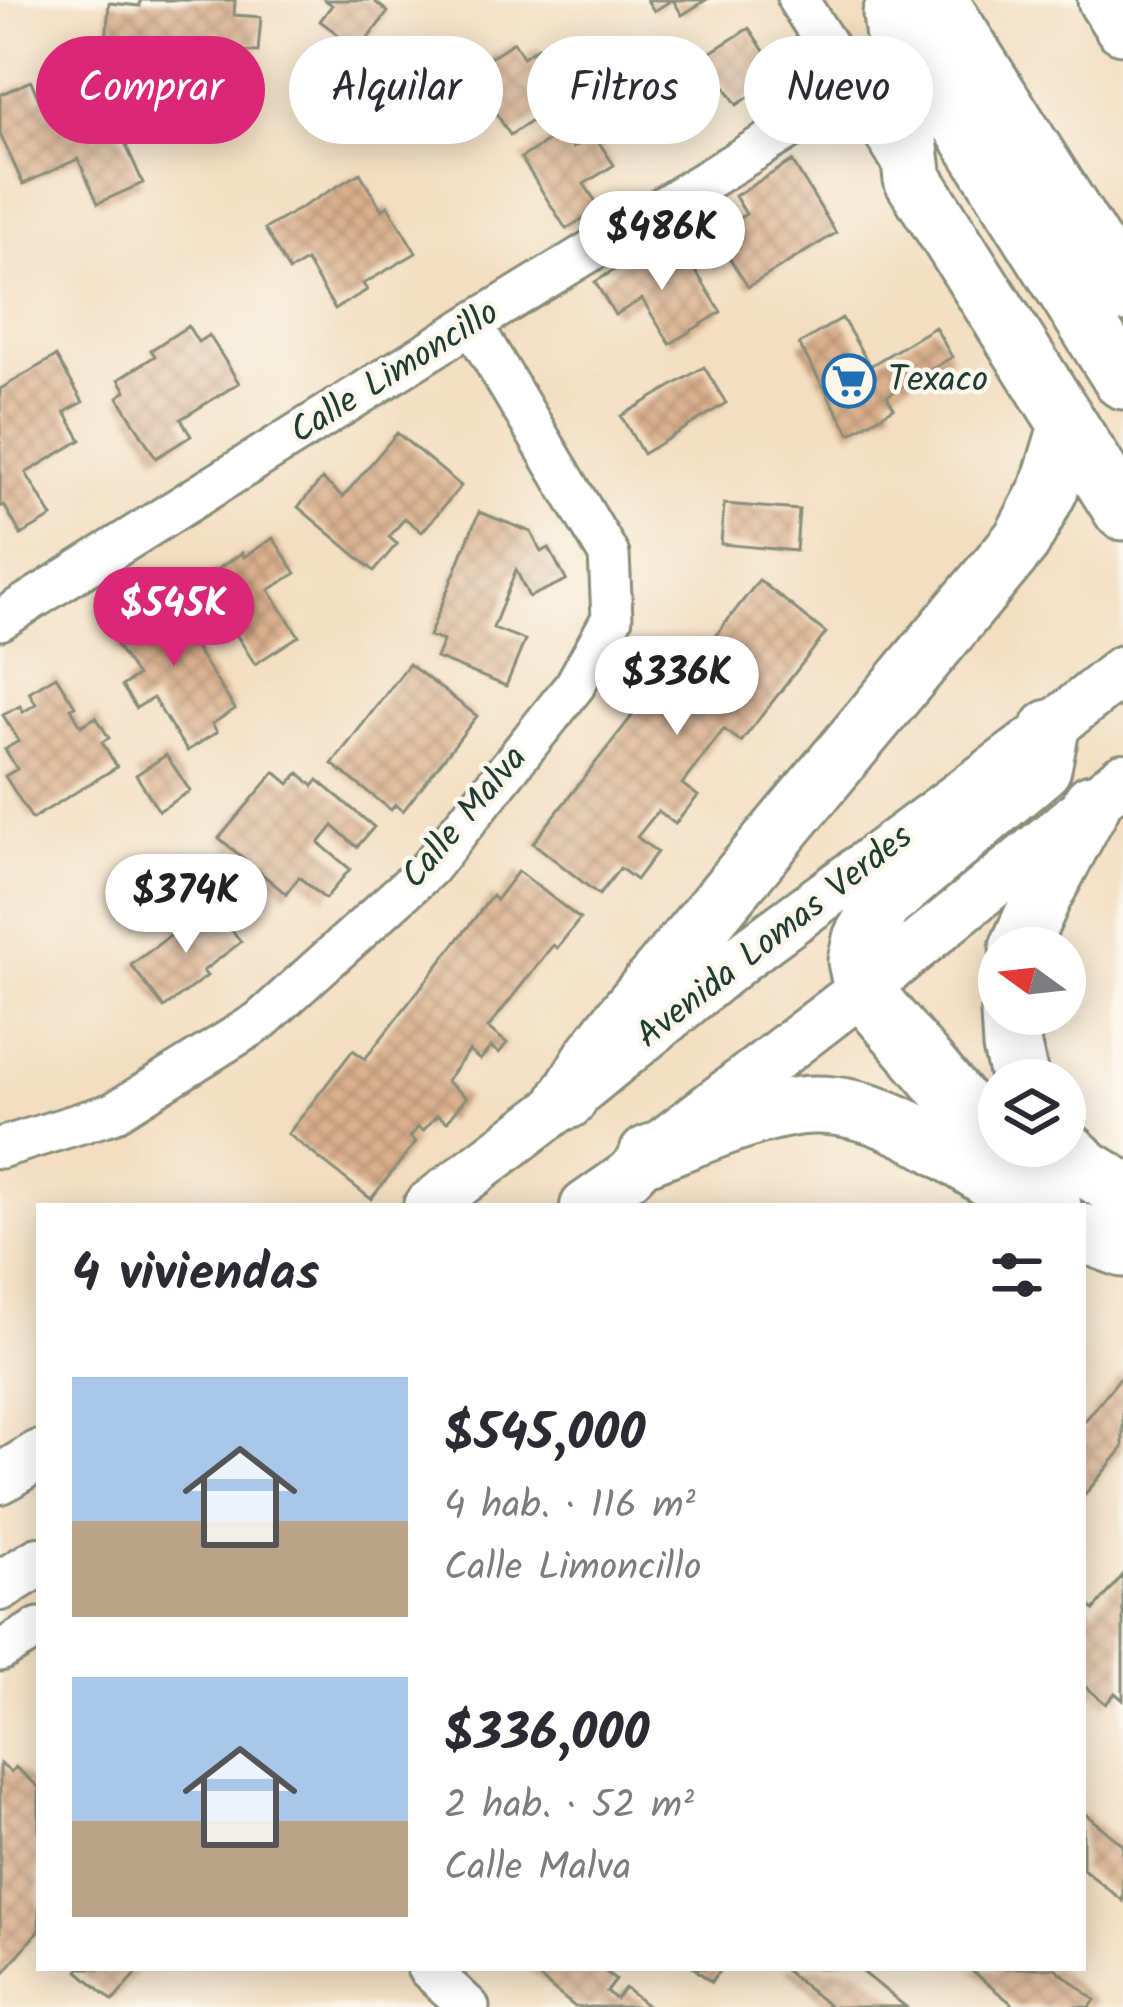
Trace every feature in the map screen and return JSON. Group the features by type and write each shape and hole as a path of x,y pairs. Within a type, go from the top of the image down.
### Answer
{"highway":[{"path":"1107,0 1123,25"},
{"path":"904,5 913,179 1123,511"},
{"path":"904,5 1123,293"},
{"path":"904,5 1123,380"},
{"path":"567,1100 624,1018 1022,540 1049,489 1068,427"},
{"path":"1049,1203 863,990 857,961 862,939 881,904 1042,768 1050,729"},
{"path":"1028,927 1108,791"},
{"path":"626,1179 783,1108 828,1106 898,1124 1028,1203"},
{"path":"1086,1167 1123,1191"},
{"path":"1086,1234 1123,1248"}],"main road":[{"name":"Avenida Lomas Verdes","path":"432,1203 742,957 1120,673"},
{"path":"590,1203 626,1179 1108,791"},
{"path":"0,1480 36,1457"},
{"path":"0,1586 36,1564"}],"street":[{"path":"798,0 820,36"},
{"name":"Calle Limoncillo","path":"0,620 766,144"},
{"path":"890,144 913,179"},
{"name":"Calle Malva","path":"0,1148 113,1113 260,1021 429,868 575,685 612,618 609,555 472,324"},
{"path":"0,1651 36,1630"},
{"path":"430,1971 469,2007"}],"building":[{"path":"140,0 235,0 234,15 261,17 259,36 107,36 109,3 140,6"},
{"path":"325,0 373,0 388,12 370,36 340,36 320,21 332,5"},
{"path":"647,0 672,0 654,11"},
{"path":"673,0 706,0 682,15"},
{"path":"749,28 754,36 744,36 744,100 737,105 720,86 720,46"},
{"path":"514,42 523,57 527,54 527,124 510,135 503,124 503,49"},
{"path":"31,81 36,93 36,144 126,144 143,183 98,203 78,159 23,184 0,134 0,95"},
{"path":"543,144 570,144 573,148 600,144 614,165 584,184 600,208 566,229 521,158"},
{"path":"792,161 836,233 748,287 714,234 746,214 735,196"},
{"path":"360,173 382,210 388,206 416,253 363,284 367,290 335,309 306,261 289,271 265,229"},
{"path":"682,249 721,312 670,344 642,299 615,315 595,282 641,253 650,268"},
{"name":"Texaco","path":"842,318 870,366 935,327 952,357 887,396 894,408 850,434 799,344"},
{"path":"188,326 198,342 209,335 239,383 181,419 191,436 156,458 118,397 126,391 119,379 155,356 151,350"},
{"path":"56,356 83,402 65,412 81,440 26,473 52,517 21,535 4,505 0,507 0,389"},
{"path":"704,367 726,403 643,454 621,416"},
{"path":"397,433 461,486 422,532 405,518 389,537 397,544 374,571 298,507 322,479 343,497"},
{"path":"724,504 799,510 796,551 721,544"},
{"path":"479,512 531,532 541,552 549,548 566,580 529,597 516,570 493,628 525,640 506,686 436,658 443,641 429,636"},
{"path":"273,538 296,573 269,590 299,636 255,664 232,628 218,637 187,589"},
{"path":"170,575 194,612 179,623 235,709 212,724 217,732 187,751 153,698 136,708 122,686 137,676 116,645 156,620 140,595"},
{"path":"759,580 826,633 741,742 724,729 682,784 698,796 675,824 658,811 637,837 657,852 636,880 620,868 599,895 533,843 682,652 695,662"},
{"path":"409,664 477,716 403,811 395,805 391,810 332,764"},
{"path":"56,676 81,726 96,717 109,738 102,742 117,767 32,819 5,776 17,769 5,749 19,741 3,715 36,704 29,692"},
{"path":"166,755 190,791 159,811 136,775"},
{"path":"275,772 289,784 299,773 313,786 318,780 374,827 357,847 333,826 319,843 350,869 325,899 299,877 286,894 219,838"},
{"path":"518,871 580,919 557,948 553,945 488,1028 507,1043 499,1053 491,1047 480,1060 469,1051 446,1081 466,1097 447,1122 437,1115 423,1131 418,1127 410,1137 416,1142 371,1199 288,1134 353,1050 365,1059 492,896 496,900"},
{"path":"212,904 241,942 203,971 207,976 164,1008 131,965"},
{"path":"1123,1374 1123,1448 1086,1493 1086,1419"},
{"path":"1123,1575 1123,1700 1115,1693 1106,1704 1086,1687 1086,1603 1094,1610"},
{"path":"0,1764 11,1772 15,1767 36,1784 36,1934 0,1977"},
{"path":"1086,1814 1123,1845 1123,1901 1086,1871"},
{"path":"78,1971 138,1971 113,2001"},
{"path":"531,1971 605,1971 616,1980 607,1992 616,1999 625,1988 649,2007 575,2007"},
{"path":"698,1971 720,1971 711,1982"},
{"path":"786,1971 862,1971 906,2007 830,2007"},
{"path":"972,1971 1059,1971 1095,2000 1090,2007 1016,2007"}],"place":[{"name":"Texaco","path":"849,381"}]}
